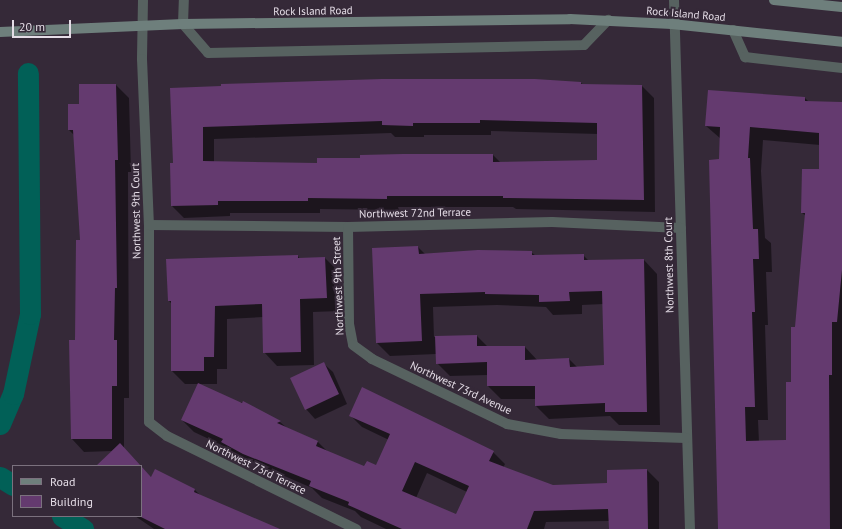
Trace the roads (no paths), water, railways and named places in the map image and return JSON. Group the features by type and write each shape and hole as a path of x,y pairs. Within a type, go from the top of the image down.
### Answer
{"main road":[{"path":"774,0 842,7"},
{"name":"Rock Island Road","path":"0,32 142,27 183,24 608,20 672,24 842,42"}],"street":[{"name":"Northwest 9th Court","path":"143,0 142,27 149,225 148,422"},
{"path":"184,0 183,24 208,53 584,45 608,20"},
{"name":"Northwest 8th Court","path":"674,0 672,24 681,228 686,438 690,529"},
{"path":"733,30 744,57 842,68"},
{"name":"Northwest 72nd Terrace","path":"149,225 348,227 552,222 681,228"},
{"name":"Northwest 9th Street","path":"348,227 349,324 353,345"},
{"name":"Northwest 73rd Avenue","path":"353,345 372,359 507,424 561,434 686,438"},
{"name":"Northwest 73rd Terrace","path":"148,422 167,436 356,529"}],"waterway":[{"path":"0,424 13,394 30,314 28,73"},
{"path":"0,477 12,484"},
{"path":"64,517 83,529"}]}
